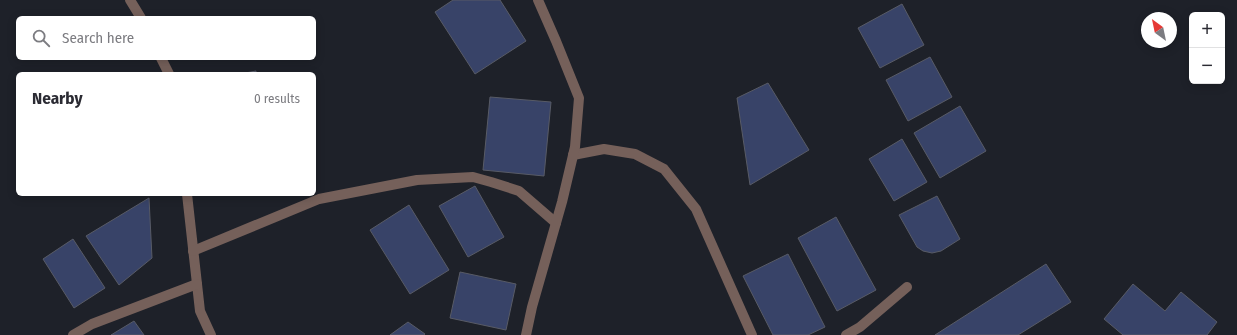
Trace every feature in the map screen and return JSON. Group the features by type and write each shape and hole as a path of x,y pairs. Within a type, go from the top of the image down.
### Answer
{"street":[{"path":"130,0 140,16"},
{"path":"526,335 532,307 574,155 579,98 538,0"},
{"path":"162,60 168,72"},
{"path":"574,155 604,149 635,154 664,169 696,209 752,335"},
{"path":"193,251 319,199 417,180 473,177 491,182 519,191 556,223"},
{"path":"187,196 200,311 211,335"},
{"path":"73,335 92,324 197,284"},
{"path":"846,335 860,327 907,287"}],"building":[{"path":"453,0 500,0 526,41 475,74 435,12"},
{"path":"902,4 924,45 880,68 858,28"},
{"path":"930,57 952,97 908,121 886,80"},
{"path":"768,83 809,150 750,185 737,98"},
{"path":"490,97 551,102 544,176 483,170"},
{"path":"960,106 986,151 940,178 914,133"},
{"path":"902,139 927,182 894,201 869,159"},
{"path":"475,186 504,237 468,257 439,206"},
{"path":"937,196 960,239 941,251 932,253 923,251 917,247 899,215"},
{"path":"149,198 152,258 119,285 86,236"},
{"path":"409,205 449,270 410,294 370,230"},
{"path":"836,217 876,290 837,311 798,238"},
{"path":"73,239 105,288 74,308 43,259"},
{"path":"788,254 825,327 808,335 773,335 743,276"},
{"path":"1046,264 1071,302 1018,335 935,335"},
{"path":"460,272 516,284 506,330 450,318"},
{"path":"1133,284 1165,311 1181,292 1217,322 1207,335 1123,335 1104,319"},
{"path":"134,321 144,335 111,335"},
{"path":"408,322 425,334 390,335"}]}
